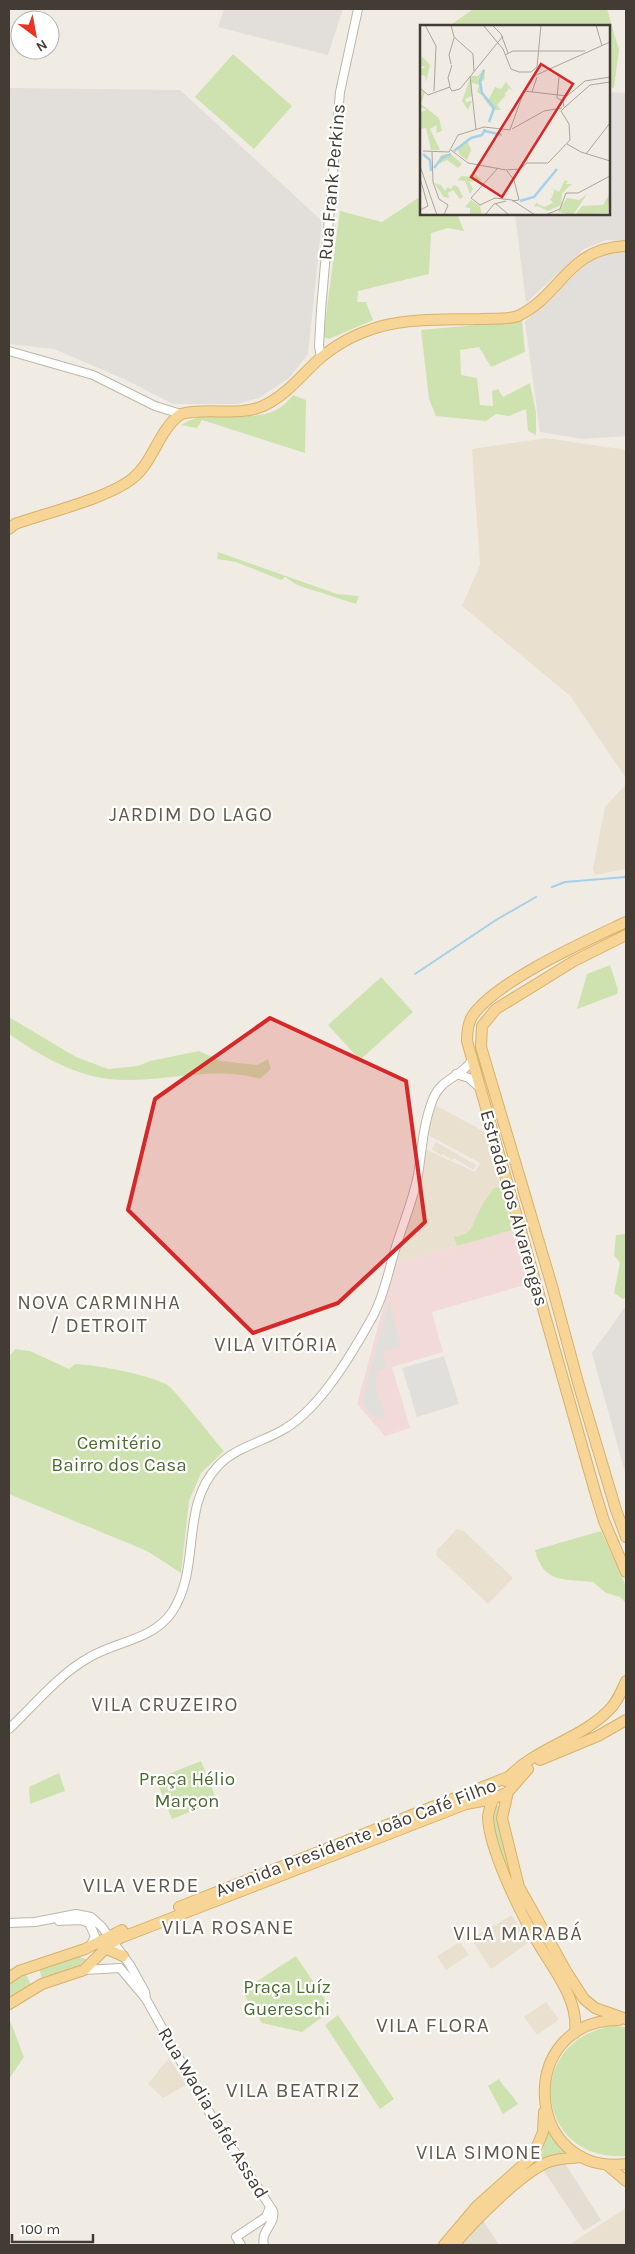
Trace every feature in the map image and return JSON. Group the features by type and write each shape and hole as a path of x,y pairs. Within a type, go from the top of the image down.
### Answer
{"main road":[{"path":"9,529 15,524 90,498 132,479 146,463 164,433 181,414 208,411 242,411 263,406 292,386 322,357 344,342 383,326 428,320 518,316 535,304 565,273 589,255 606,248 626,246"},
{"name":"Estrada dos Alvarengas","path":"626,922 555,958 487,999 473,1015 469,1023 467,1041 604,1521 626,1572"},
{"name":"Estrada dos Alvarengas","path":"626,935 506,1001 488,1017 480,1036 481,1047 552,1286 590,1425 617,1515 626,1537"},
{"path":"566,1389 579,1386"},
{"path":"578,1434 590,1425"},
{"path":"575,2033 572,2007 567,1990 537,1942 506,1879 488,1815 493,1799 508,1777 535,1755 590,1726 609,1710 617,1700 626,1681"},
{"path":"617,1700 618,1710 626,1716"},
{"path":"626,1720 598,1736 538,1761 522,1774 508,1792 502,1813 502,1826 519,1887 572,1982 584,1999 595,2008 626,2020"},
{"name":"Avenida Presidente João Café Filho","path":"9,2004 46,1982 87,1967 109,1942 508,1777"},
{"name":"Avenida Presidente João Café Filho","path":"9,1978 40,1964 88,1947 109,1942 466,1804 493,1799 508,1792"},
{"path":"466,1804 479,1807 488,1815"},
{"path":"506,1879 519,1887"},
{"path":"109,1942 123,1956"},
{"path":"87,1967 91,1954 88,1947"},
{"path":"40,1964 35,1970 35,1976 41,1982 46,1982"},
{"path":"444,2245 477,2206 533,2156 544,2132 545,2079 550,2062 563,2044 575,2033 597,2022 626,2020"},
{"path":"545,2106 556,2134 582,2157 607,2165 626,2180"},
{"path":"454,2245 492,2206 543,2164 582,2157"},
{"path":"607,2165 626,2164"}],"street":[{"name":"Rua Frank Perkins","path":"322,357 319,346 321,310 340,92 358,9"},
{"path":"9,351 86,372 155,406 181,414"},
{"path":"9,1729 80,1663 104,1650 154,1631 172,1612 185,1588 198,1498 216,1468 232,1454 286,1428 302,1416 334,1378 373,1316 414,1189 421,1148 433,1098 443,1082 472,1060"},
{"path":"456,1074 469,1078 479,1087"},
{"path":"9,1923 35,1922 69,1915 85,1915 94,1919 109,1942"},
{"path":"50,1920 81,1920 89,1923 95,1936 88,1947"},
{"name":"Rua Wadia Jafet Assad","path":"123,1956 145,1992 146,1999"},
{"name":"Rua Wadia Jafet Assad","path":"87,1967 120,1968 146,1999 209,2112 274,2214 263,2236"},
{"path":"241,2245 236,2237 266,2217 270,2207"},
{"path":"249,2228 259,2231 263,2236 264,2245"}],"highlighted area":[{"path":"270,1018 406,1081 425,1222 338,1303 253,1333 128,1210 155,1099"}],"shaded area":[{"path":"224,9 343,9 328,55 218,27"},
{"path":"9,88 180,90 322,221 308,354 289,378 259,398 237,404 173,404 124,379 54,349 9,344"},
{"path":"610,92 626,93 626,241 606,240 584,249 526,303 515,215 610,215"},
{"path":"626,250 626,436 583,439 540,432 525,322 598,253"},
{"path":"626,257 626,274 576,285 568,284 602,258"},
{"path":"546,438 626,450 626,778 570,696 462,606 480,565 472,449"},
{"path":"626,784 626,869 595,875 593,868 605,807"},
{"path":"435,1105 485,1132 513,1230 395,1264 419,1184 425,1149 475,1172 480,1163 428,1135"},
{"path":"436,1142 476,1165 473,1170 454,1158 452,1160 432,1149"},
{"path":"513,1230 528,1284 432,1312 443,1352 392,1367 410,1428 385,1436 357,1404 395,1264"},
{"path":"389,1302 401,1346 383,1352 387,1368 377,1371 376,1389 385,1415 377,1418 368,1411 362,1401"},
{"path":"626,1306 626,1476 592,1353"},
{"path":"444,1356 459,1404 417,1417 402,1368"},
{"path":"457,1529 464,1531 513,1578 488,1604 436,1555 437,1550"},
{"path":"512,1915 528,1943 491,1969 471,1939"},
{"path":"460,1942 469,1955 446,1970 437,1956"},
{"path":"546,2002 558,2018 556,2022 537,2035 524,2017"},
{"path":"169,2058 186,2085 163,2098 148,2084"},
{"path":"561,2163 566,2165 601,2220 584,2231 542,2168"},
{"path":"626,2208 626,2245 569,2245 587,2233"},
{"path":"482,2219 499,2245 460,2245"}],"green space":[{"path":"473,9 607,9 619,50 614,88 610,87 610,25 450,25"},
{"path":"233,54 292,106 254,149 195,97"},
{"path":"418,198 420,200 420,215 458,216 464,231 448,228 431,233 429,274 358,291 357,302 366,302 373,320 329,339 323,337 340,211 382,222"},
{"path":"522,321 525,352 491,367 479,347 460,350 461,375 477,378 480,405 493,406 492,391 498,389 503,397 530,383 536,412 536,435 528,431 526,409 509,416 496,414 486,421 436,416 429,399 421,330"},
{"path":"293,395 306,400 305,453 202,420 197,428 181,425 202,416 251,416 263,414 274,411 284,405"},
{"path":"218,552 337,594 359,596 356,604 297,585 285,577 281,580 236,562 217,559"},
{"path":"610,965 618,990 617,994 577,1009 587,974"},
{"path":"381,977 413,1012 360,1060 328,1025"},
{"path":"9,1017 76,1057 108,1069 138,1066 150,1061 199,1051 221,1061 257,1065 268,1059 271,1069 260,1079 222,1074 128,1080 95,1077 56,1062 9,1034"},
{"path":"501,1186 513,1230 457,1246 454,1237 466,1234 469,1231 490,1193 494,1188"},
{"path":"626,1234 626,1296 623,1299 614,1293 620,1263 614,1255 616,1235"},
{"name":"Cemitério Bairro dos Casa","path":"15,1349 30,1351 69,1369 75,1364 96,1366 134,1374 166,1384 186,1404 224,1451 201,1473 189,1501 181,1573 147,1551 9,1494 9,1357"},
{"path":"601,1531 626,1586 626,1603 620,1597 606,1593 593,1582 565,1580 550,1574 539,1561 535,1550"},
{"name":"Praça Hélio Marçon","path":"201,1761 217,1801 172,1819 156,1779"},
{"path":"59,1773 65,1791 30,1804 29,1787"},
{"path":"499,1806 499,1822 508,1867 506,1868 491,1821 492,1807"},
{"path":"76,1956 86,1959 84,1966 42,1978 39,1969"},
{"name":"Praça Luíz Guereschi","path":"296,1956 332,2010 302,2032 262,2023 242,1991"},
{"path":"25,1972 31,1985 9,1998 9,1982"},
{"path":"338,2015 394,2099 380,2109 325,2025"},
{"path":"9,2018 24,2057 9,2079"},
{"path":"613,2026 626,2027 626,2156 596,2153 573,2141 558,2122 551,2099 553,2075 564,2053 584,2036"},
{"path":"499,2079 518,2104 503,2114 488,2086"},
{"path":"548,2127 557,2142 573,2155 534,2165 542,2152"}],"waterway":[{"path":"552,887 565,882 626,877"},
{"path":"415,974 496,920 536,897"}],"district":[{"name":"JARDIM DO LAGO","path":"191,814"},
{"name":"NOVA CARMINHA / DETROIT","path":"99,1314"},
{"name":"VILA VITÓRIA","path":"276,1344"},
{"name":"VILA CRUZEIRO","path":"165,1704"},
{"name":"VILA VERDE","path":"141,1885"},
{"name":"VILA ROSANE","path":"228,1927"},
{"name":"VILA MARABÁ","path":"518,1933"},
{"name":"VILA FLORA","path":"433,2025"},
{"name":"VILA BEATRIZ","path":"293,2090"},
{"name":"VILA SIMONE","path":"479,2152"}]}
